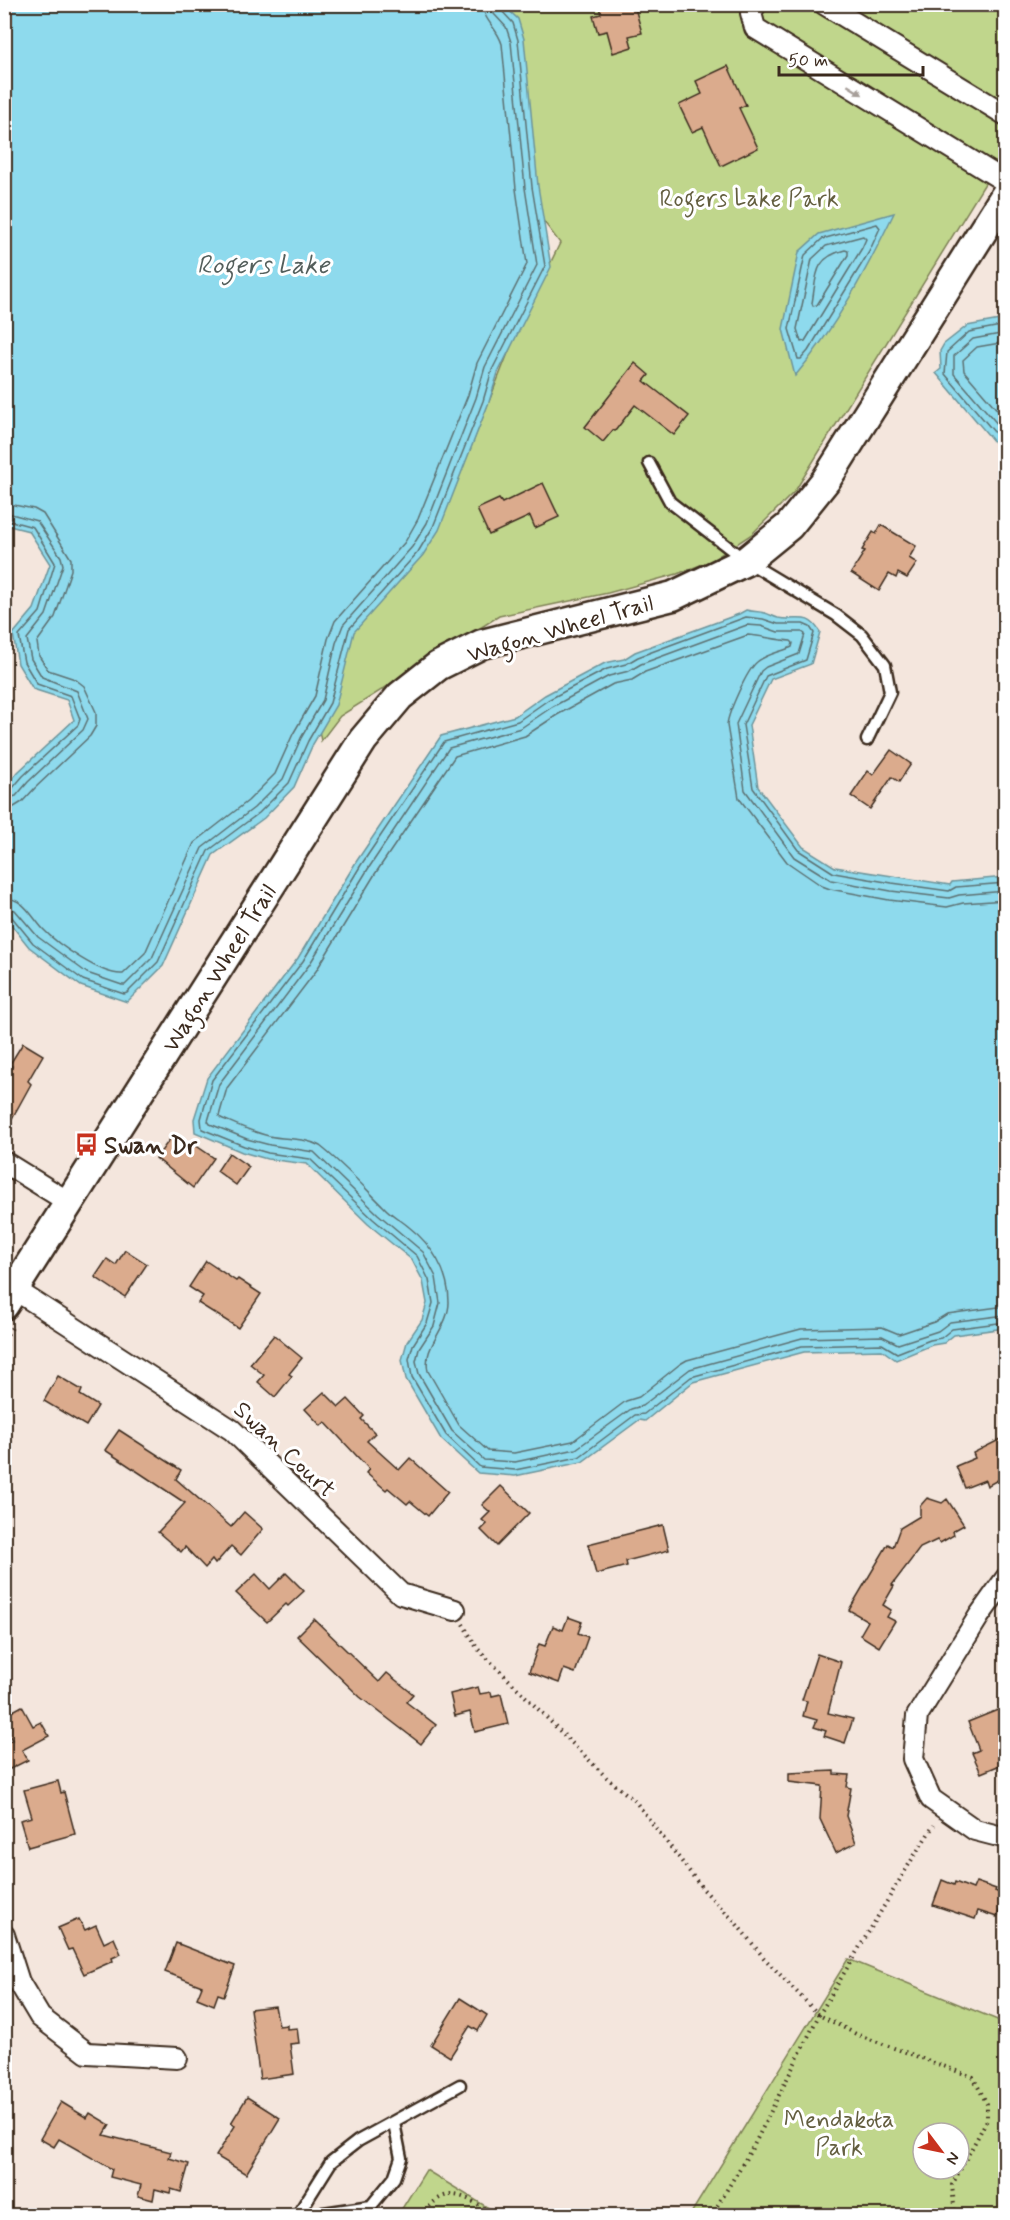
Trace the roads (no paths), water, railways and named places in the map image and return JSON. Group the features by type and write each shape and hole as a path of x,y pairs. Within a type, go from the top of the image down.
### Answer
{"street":[{"path":"756,4 752,13 755,28 1005,182"},
{"path":"824,4 1005,115"},
{"name":"Wagon Wheel Trail","path":"16,1298 70,1203 363,740 400,696 438,666 483,644 673,596 746,561 789,526 826,480 1005,194"},
{"path":"4,1162 70,1203"},
{"name":"Swan Court","path":"16,1298 232,1430 400,1594 455,1610"},
{"path":"1005,1578 917,1716 914,1759 931,1799 975,1830 1005,1838"},
{"path":"4,1935 19,1982 40,2017 87,2053 177,2058"}],"lane":[{"path":"649,463 670,502 746,561 836,615 862,635 885,665 890,692 867,740"},
{"path":"297,2216 331,2162 358,2141 460,2085"},
{"path":"303,2216 371,2206 394,2178 401,2158 394,2123"}],"water":[{"name":"Rogers Lake","path":"4,5 503,5 518,19 524,39 538,186 551,267 498,373 439,530 423,555 354,632 336,705 313,744 294,787 264,818 213,855 163,966 127,1002 81,986 29,947 5,917 5,788 18,772 74,720 67,700 33,689 18,664 13,634 34,609 50,564 29,531 5,525"},
{"path":"894,213 849,298 824,339 795,376 783,329 799,252 819,234"},
{"path":"1006,319 1005,455 936,373 941,369 940,351 944,344 967,326"},
{"path":"746,610 778,618 806,619 820,632 811,664 771,679 749,725 758,787 803,847 835,867 950,885 952,882 1005,877 1005,1328 954,1335 944,1343 932,1345 896,1360 882,1350 804,1352 693,1382 645,1421 639,1420 582,1462 515,1476 478,1473 441,1439 406,1379 402,1360 407,1342 422,1320 427,1303 423,1281 412,1260 368,1224 307,1164 267,1159 242,1152 195,1132 194,1119 207,1078 298,958 356,862 441,736 515,716 545,695 605,663 624,659 635,652"}],"place":[{"name":"Swan Dr","path":"86,1145"}],"park label":[{"name":"Rogers Lake Park","path":"749,198"},
{"name":"Mendakota Park","path":"839,2133"}]}
